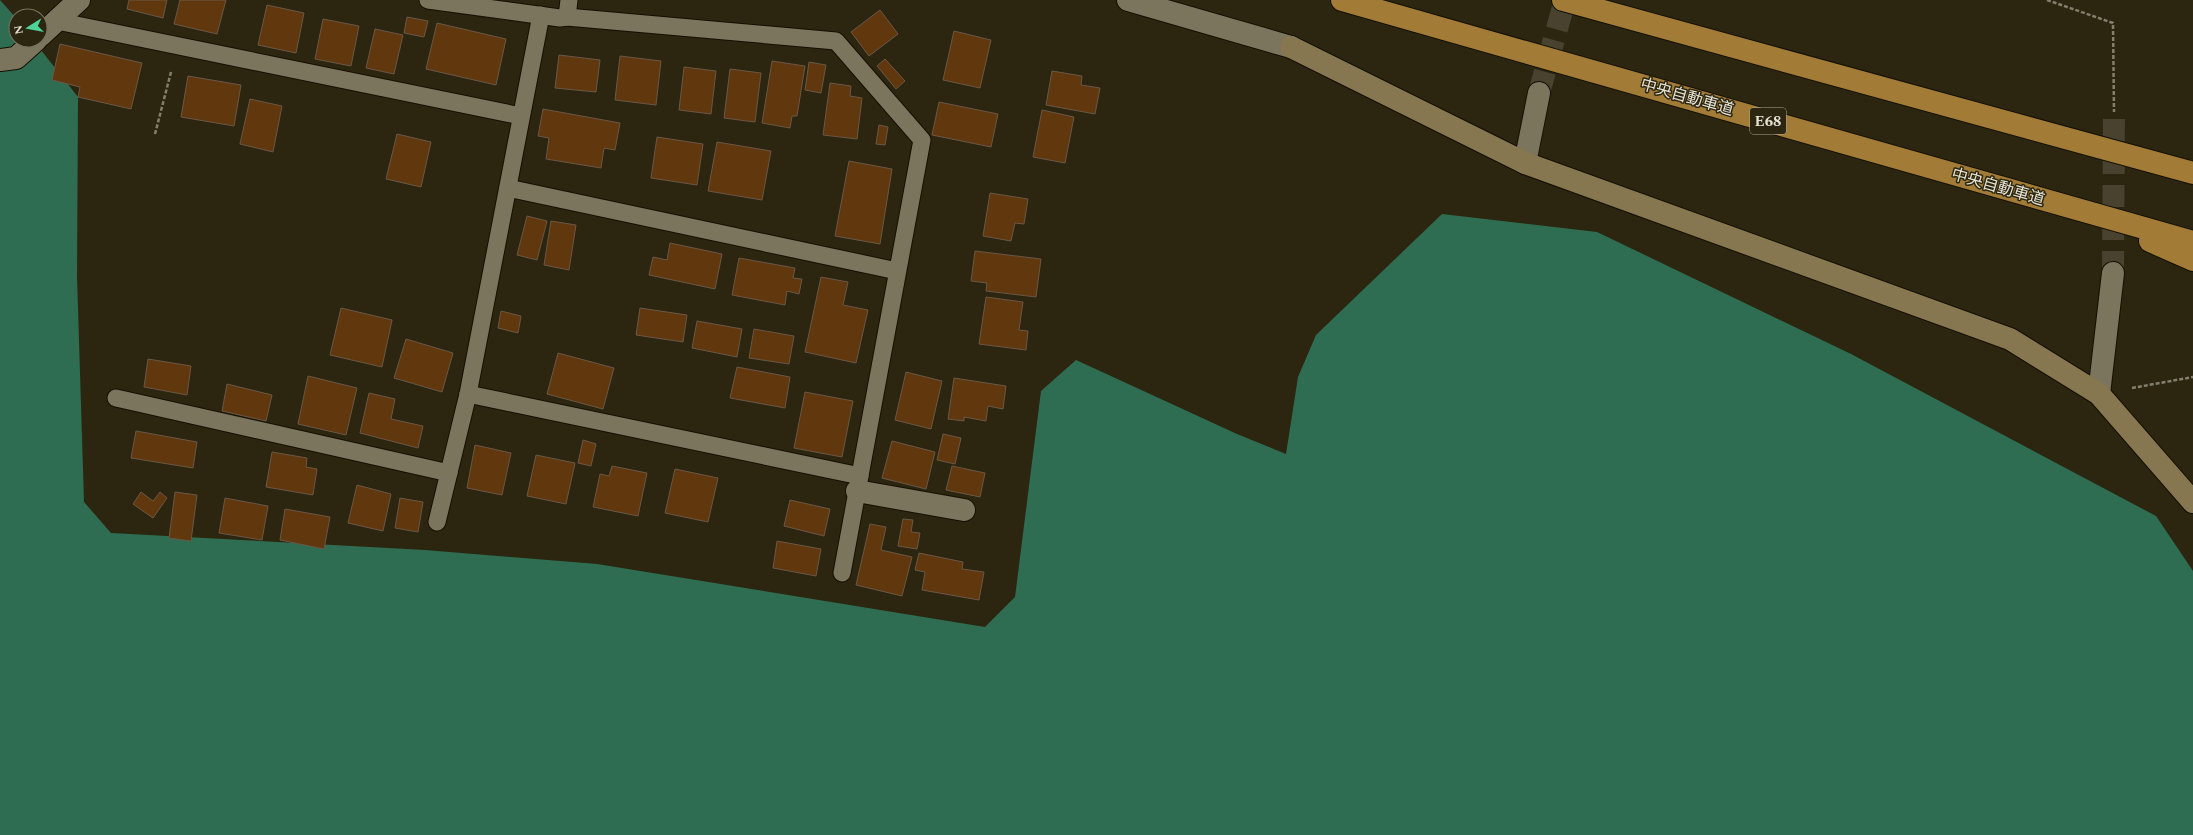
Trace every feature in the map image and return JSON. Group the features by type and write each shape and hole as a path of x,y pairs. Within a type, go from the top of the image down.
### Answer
{"highway":[{"name":"中央自動車道","path":"1342,0 1461,32 2082,212 2193,242"},
{"path":"1563,0 2193,173"},
{"path":"2082,212 2193,260"}],"street":[{"path":"48,28 79,0"},
{"path":"1128,0 1291,47 1525,163 2010,339 2099,394 2193,502"},
{"path":"0,60 16,58 27,48"},
{"path":"1525,163 1539,94"},
{"path":"2099,394 2113,273"},
{"path":"858,483 964,510"}],"lane":[{"path":"428,0 541,15 568,8 836,41 922,140 842,572"},
{"path":"437,522 468,394 541,15"},
{"path":"57,20 521,116"},
{"path":"508,188 897,271"},
{"path":"468,394 858,483"},
{"path":"116,398 449,473"}],"path":[{"path":"2047,0 2113,23 2114,112"},
{"path":"155,134 178,44"},
{"path":"2099,394 2193,377"}],"green space":[{"path":"0,0 8,9 8,48 39,48 78,97 77,276 84,502 111,533 425,550 597,564 985,627 1015,597 1041,391 1076,360 1237,434 1286,454 1298,377 1316,335 1442,214 1597,232 1851,354 2156,516 2193,571 2193,835 0,835"}],"building":[{"path":"129,0 167,0 163,18 127,9"},
{"path":"180,0 226,0 217,34 174,24"},
{"path":"267,5 304,13 296,53 258,45"},
{"path":"880,10 898,34 869,56 851,32"},
{"path":"407,17 428,21 424,37 404,33"},
{"path":"323,19 359,26 351,66 315,59"},
{"path":"437,23 506,39 496,85 426,69"},
{"path":"375,29 403,35 394,74 366,68"},
{"path":"954,31 991,40 980,88 943,80"},
{"path":"60,44 142,63 131,109 78,97 80,87 52,80"},
{"path":"559,55 600,60 596,92 555,88"},
{"path":"620,56 661,61 656,105 615,100"},
{"path":"885,59 905,81 896,89 877,66"},
{"path":"772,61 805,66 797,116 792,116 790,128 762,123"},
{"path":"809,62 826,65 821,93 805,90"},
{"path":"684,67 716,71 711,114 679,110"},
{"path":"730,69 761,73 755,122 724,118"},
{"path":"1052,71 1082,76 1081,85 1100,88 1095,114 1046,105"},
{"path":"188,76 241,85 234,126 181,117"},
{"path":"830,83 851,86 850,96 862,98 857,139 823,135"},
{"path":"250,99 282,106 273,152 240,144"},
{"path":"939,102 998,114 991,147 932,135"},
{"path":"543,109 620,123 615,150 604,148 601,168 546,159 549,138 538,136"},
{"path":"1042,110 1074,117 1065,163 1033,157"},
{"path":"879,125 888,127 885,145 876,144"},
{"path":"397,134 431,142 421,187 386,179"},
{"path":"657,137 703,144 697,185 651,178"},
{"path":"717,142 771,151 762,200 708,191"},
{"path":"849,161 892,169 880,244 835,236"},
{"path":"990,193 1028,199 1024,224 1015,223 1011,241 983,236"},
{"path":"527,216 547,221 537,260 517,255"},
{"path":"551,221 576,225 569,270 544,265"},
{"path":"670,243 722,254 715,289 649,275 653,257 667,260"},
{"path":"975,251 1041,259 1036,297 986,291 987,283 971,281"},
{"path":"739,258 795,268 793,278 802,279 799,294 787,291 785,305 732,295"},
{"path":"821,277 848,282 843,305 868,310 856,363 805,352"},
{"path":"986,297 1023,302 1019,330 1028,331 1026,350 979,344"},
{"path":"341,308 392,320 382,367 330,355"},
{"path":"640,308 687,315 683,342 636,335"},
{"path":"501,311 521,316 518,333 498,328"},
{"path":"697,321 742,329 737,357 692,348"},
{"path":"754,329 794,336 789,364 749,358"},
{"path":"406,339 453,353 442,392 394,378"},
{"path":"558,353 614,368 603,409 547,394"},
{"path":"148,359 191,366 187,395 144,387"},
{"path":"737,367 790,377 785,408 730,398"},
{"path":"906,372 942,381 931,429 895,420"},
{"path":"308,376 357,388 346,435 298,424"},
{"path":"954,378 1006,386 1003,409 988,406 986,421 964,417 964,421 948,419"},
{"path":"227,384 272,395 266,421 222,411"},
{"path":"805,392 853,401 842,457 794,448"},
{"path":"369,393 395,399 391,419 423,426 418,448 360,433"},
{"path":"136,431 197,442 193,468 131,458"},
{"path":"943,434 961,438 955,464 937,460"},
{"path":"583,440 596,444 591,466 578,463"},
{"path":"892,441 935,452 926,489 882,478"},
{"path":"475,445 511,453 502,495 467,488"},
{"path":"272,452 307,458 306,467 317,469 313,495 266,487"},
{"path":"536,455 575,463 566,504 527,496"},
{"path":"612,466 647,473 638,516 593,507 600,474 609,476"},
{"path":"952,466 985,473 980,497 946,490"},
{"path":"675,469 718,478 708,522 665,513"},
{"path":"357,485 391,494 383,531 348,523"},
{"path":"141,492 153,501 160,492 167,498 153,518 133,504"},
{"path":"175,492 197,495 191,541 169,538"},
{"path":"225,498 268,506 262,540 219,533"},
{"path":"400,498 423,502 418,532 395,528"},
{"path":"790,500 830,509 824,536 784,526"},
{"path":"285,509 330,517 324,549 280,540"},
{"path":"903,519 913,520 911,532 920,533 917,549 898,546"},
{"path":"870,524 886,527 881,550 912,557 902,596 856,585"},
{"path":"777,541 821,549 816,576 773,568"},
{"path":"919,553 963,562 962,569 984,572 979,600 922,590 925,572 915,570"}],"tunnel":[{"path":"1539,93 1565,0"},
{"path":"2113,273 2114,112"}]}
